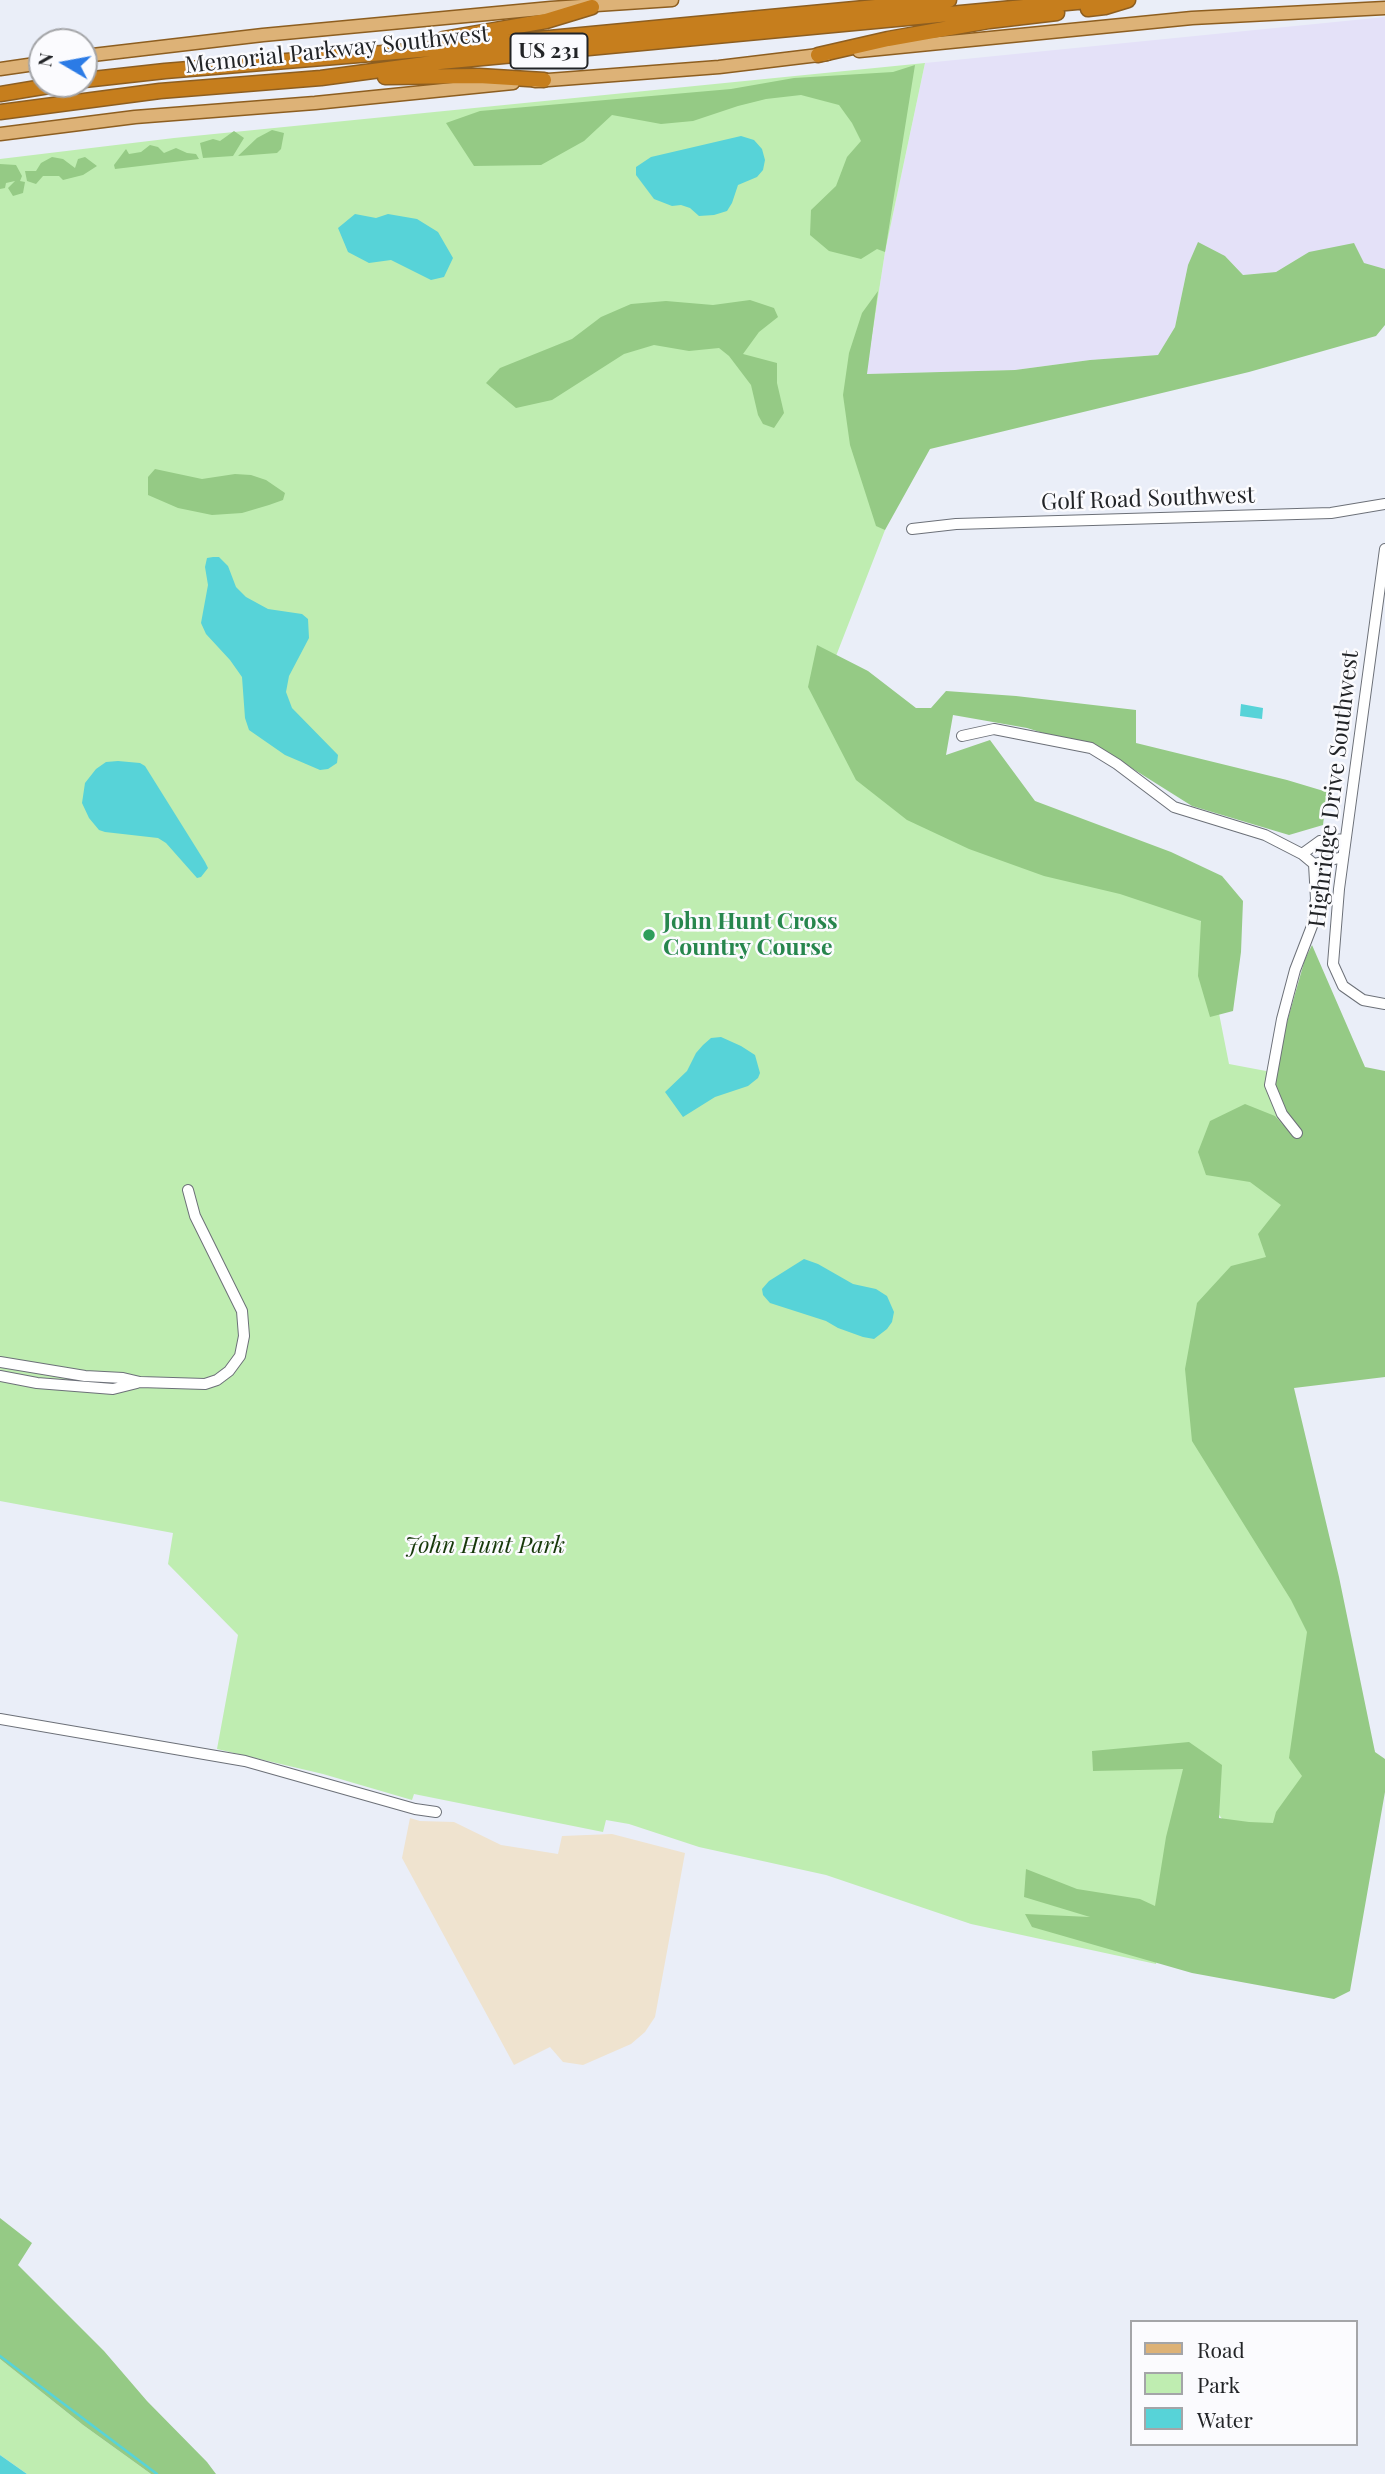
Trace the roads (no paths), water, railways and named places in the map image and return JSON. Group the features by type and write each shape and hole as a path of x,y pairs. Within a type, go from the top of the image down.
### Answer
{"highway":[{"name":"Memorial Parkway Southwest","path":"98,78 949,0"},
{"name":"Memorial Parkway Southwest","path":"0,112 160,91 320,78 454,60 1098,0"},
{"path":"818,55 989,21 1105,7 1128,0"},
{"path":"357,55 546,21 592,7"},
{"path":"320,78 479,76 544,80"},
{"path":"0,94 28,89"}],"main road":[{"path":"98,54 551,8 672,0"},
{"path":"0,134 135,117 719,66 1192,18 1385,8"},
{"path":"0,69 28,64"}],"street":[{"name":"Golf Road Southwest","path":"912,529 956,524 1331,513 1385,504"},
{"name":"Highridge Drive Southwest","path":"1385,549 1345,839 1334,930 1333,964 1343,986 1363,1000 1385,1004"},
{"path":"962,736 994,729 1091,748 1174,807 1265,835 1302,854 1314,864 1316,899 1312,926 1295,971 1282,1019 1270,1086 1282,1114 1297,1133"},
{"path":"1302,854 1320,841 1345,839"},
{"path":"1314,864 1343,857"},
{"path":"0,1362 140,1382 205,1384 217,1380 229,1371 240,1356 244,1336 242,1311 195,1216 188,1190"},
{"path":"0,1376 113,1389 140,1382"},
{"path":"0,1719 245,1761 415,1809 436,1812"}],"water":[{"path":"741,136 754,140 762,149 765,160 763,170 757,177 738,185 727,211 699,216 690,208 672,206 654,199 636,175 636,167 651,157"},
{"path":"355,214 376,218 388,214 417,219 438,232 453,258 444,277 431,280 391,260 369,263 348,252 338,228"},
{"path":"219,557 228,566 236,587 246,597 268,609 302,614 308,619 309,638 289,676 286,692 292,708 338,755 337,763 328,769 320,770 285,755 249,730 245,718 242,677 206,634 201,623 208,585 205,567 207,558"},
{"path":"1241,704 1263,708 1262,719 1240,716"},
{"path":"118,761 145,766 205,862 208,868 201,877 197,878 166,843 158,838 105,832 99,830 89,818 82,803 85,783 96,769 106,762"},
{"path":"721,1037 755,1055 760,1073 758,1078 748,1086 715,1097 683,1117 665,1092 687,1071 703,1045 711,1038"},
{"path":"804,1259 853,1284 876,1289 887,1296 894,1312 887,1329 874,1339 863,1337 826,1321 770,1303 763,1295 762,1289 769,1281"},
{"path":"0,2455 27,2474 0,2474"}],"waterway":[{"path":"0,2356 157,2474"}],"place":[{"name":"John Hunt Cross Country Course","path":"649,935"}],"park label":[{"name":"John Hunt Park","path":"485,1546"}]}
